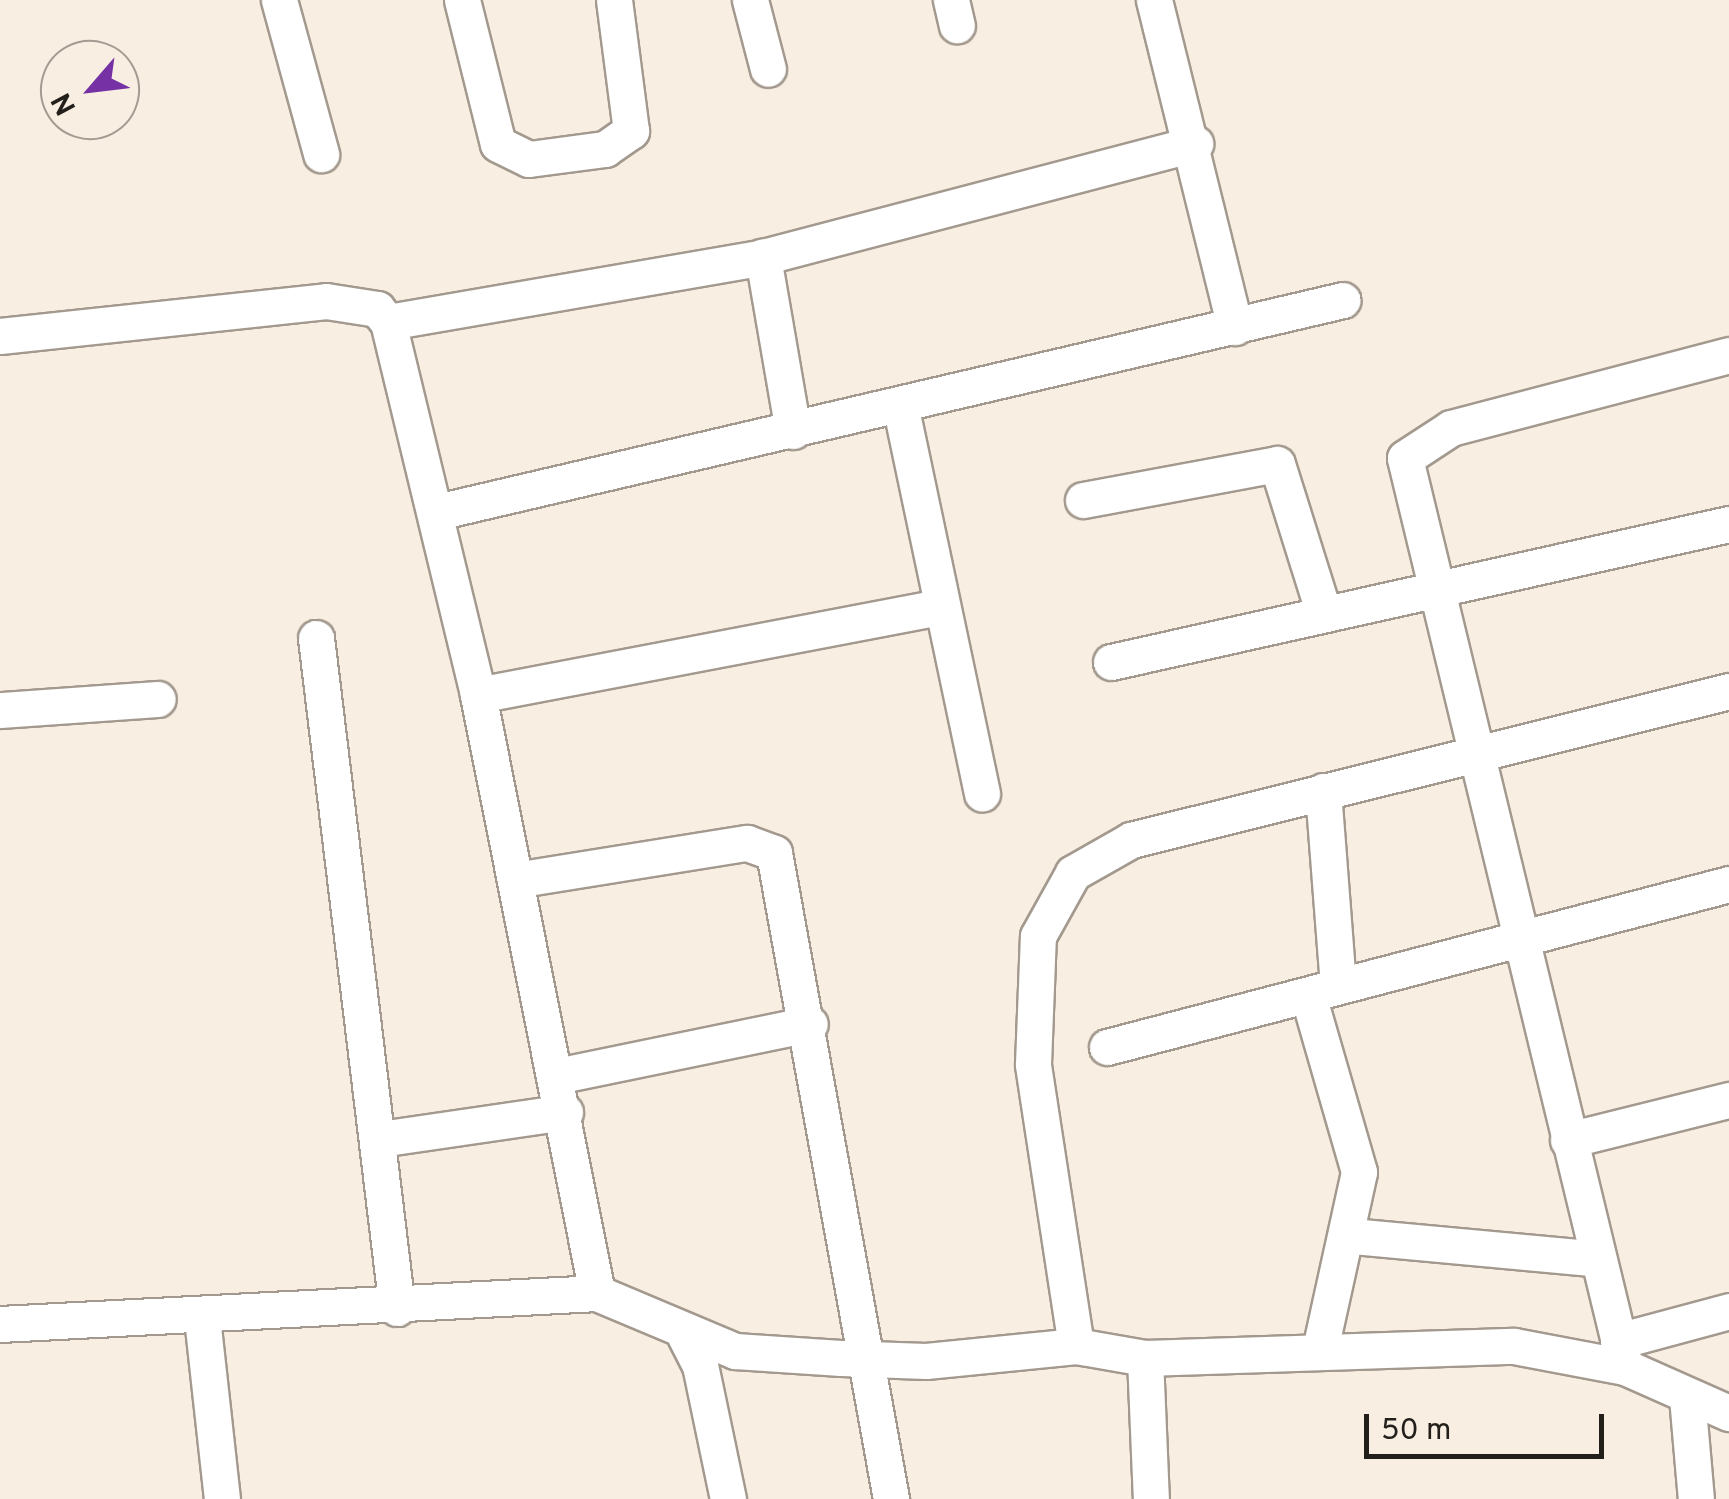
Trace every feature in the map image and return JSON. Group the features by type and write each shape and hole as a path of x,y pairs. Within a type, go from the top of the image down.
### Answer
{"street":[{"path":"279,0 320,154"},
{"path":"462,0 498,144 529,159 604,149 630,131 614,0"},
{"path":"750,0 768,69"},
{"path":"1154,0 1195,144 1234,327"},
{"path":"388,322 764,257 1195,144"},
{"path":"764,257 794,431"},
{"path":"437,512 901,408 1343,300"},
{"path":"0,336 326,301 377,309 388,322 437,512 478,695 565,1112 597,1293"},
{"path":"1729,355 1451,428 1416,445 1406,475 1621,1354 1686,1397 1729,1412"},
{"path":"901,408 982,794"},
{"path":"1083,500 1277,464 1324,614"},
{"path":"1110,662 1729,524"},
{"path":"478,695 941,607"},
{"path":"316,638 380,1139 397,1308"},
{"path":"1076,1346 1033,1064 1038,936 1053,900 1094,856 1130,840 1729,691"},
{"path":"0,710 158,699"},
{"path":"1320,1350 1352,1236 1359,1172 1323,990 1323,791"},
{"path":"515,880 768,845 810,1024 872,1359 890,1499"},
{"path":"1107,1048 1729,884"},
{"path":"556,1076 810,1024"},
{"path":"1568,1140 1729,1100"},
{"path":"380,1139 565,1112"},
{"path":"1352,1236 1598,1259"},
{"path":"0,1324 397,1308 597,1293 685,1336 734,1351 872,1359 1076,1346 1145,1358 1514,1346 1621,1354 1729,1310"},
{"path":"202,1318 222,1499"},
{"path":"685,1336 700,1365 728,1499"},
{"path":"1145,1358 1151,1499"},
{"path":"1686,1397 1696,1499"}]}
